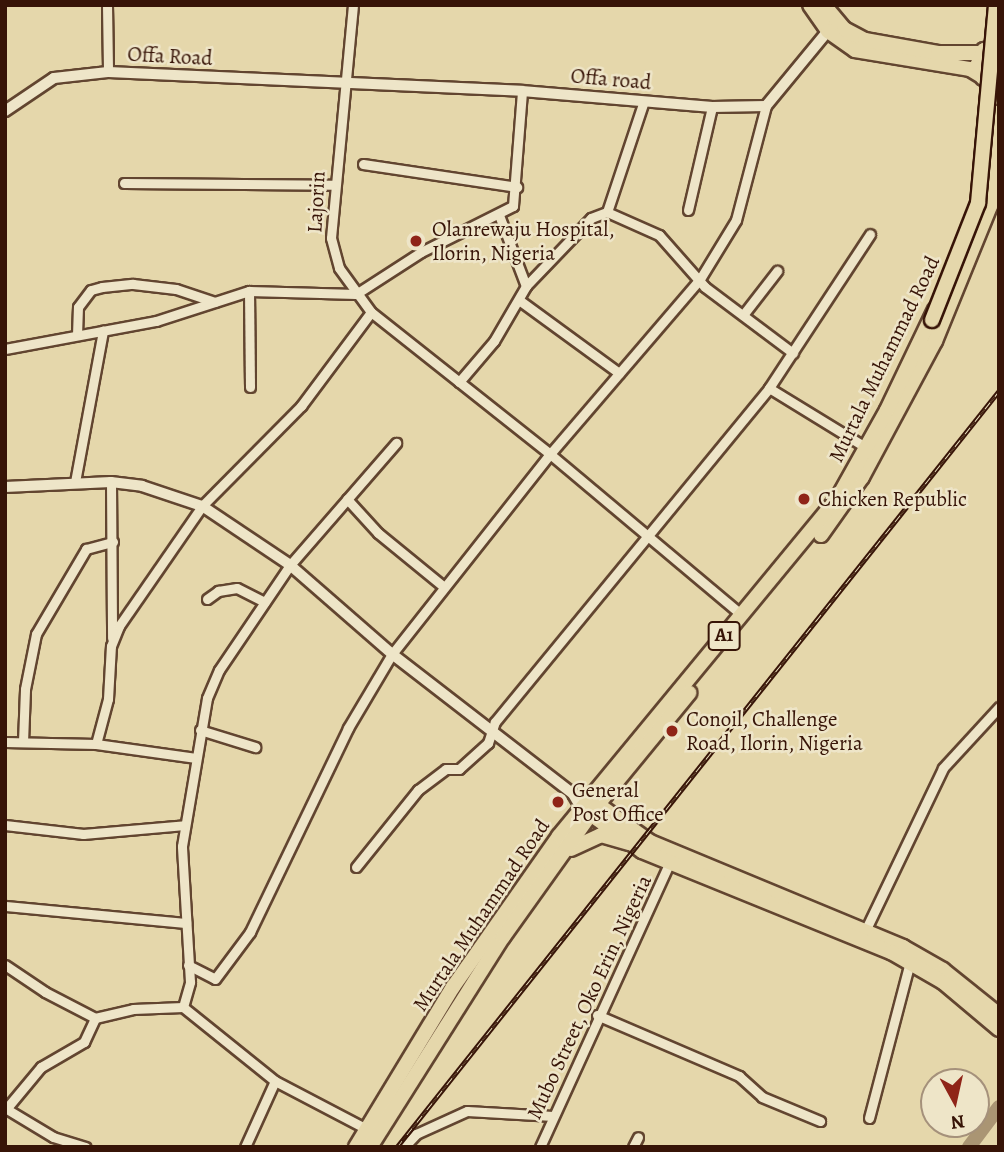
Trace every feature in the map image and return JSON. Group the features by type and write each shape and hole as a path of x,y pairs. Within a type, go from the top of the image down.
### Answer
{"main road":[{"path":"810,5 855,50 970,69 988,80"},
{"path":"824,5 832,26 877,43 982,52 999,46"},
{"name":"Murtala Muhammad Road","path":"982,52 990,39 994,5"},
{"name":"Murtala Muhammad Road","path":"934,321 978,203 994,5"},
{"name":"Murtala Muhammad Road","path":"934,321 986,187 999,30"},
{"name":"A1","path":"982,52 988,80"},
{"name":"Murtala Muhammad Road","path":"356,1147 453,987 586,804 839,496 867,448 892,413 981,199 990,98 988,80"},
{"name":"Murtala Muhammad Road","path":"370,1147 467,990 557,861 586,804 834,520 935,341 990,206 999,113"},
{"path":"892,413 934,321"},
{"path":"586,804 629,843"},
{"path":"586,804 659,846 866,929 943,970 999,1015"},
{"path":"557,861 578,842 593,836 629,843 910,961 946,984 999,1028"}],"street":[{"path":"107,5 108,72"},
{"name":"Lajorin","path":"353,5 333,185 332,250 356,294 371,312 550,454 742,615"},
{"path":"188,965 215,979 250,932 348,728 392,654 550,454 700,279 736,220 766,106 832,26"},
{"name":"Offa Road","path":"5,111 54,78 108,72 344,82"},
{"name":"Offa road","path":"344,82 522,91 712,107 766,106"},
{"path":"5,349 183,314 249,291 356,294 421,252 513,206 517,187 522,91"},
{"path":"607,212 643,102"},
{"path":"688,210 712,107"},
{"path":"363,164 517,187"},
{"path":"124,183 333,185"},
{"path":"459,382 489,348 526,286 591,218 607,212 659,235 700,279 793,353"},
{"path":"499,215 526,286"},
{"path":"356,867 418,790 446,769 459,769 494,733 495,722 769,388 870,233"},
{"path":"743,315 777,271"},
{"path":"77,335 78,307 90,290 102,287 133,284 176,289 215,302"},
{"path":"249,291 250,387"},
{"path":"519,300 619,373"},
{"path":"111,646 119,626 202,506 301,406 371,312"},
{"path":"75,482 103,331"},
{"path":"769,388 867,448"},
{"path":"183,1007 190,982 182,846 200,730 219,670 290,565 396,443"},
{"path":"96,744 108,699 113,542 111,482"},
{"path":"5,487 111,482 142,486 202,506 290,565 392,654 586,804"},
{"path":"347,499 378,533 444,587"},
{"path":"23,742 25,689 36,634 86,549 113,542"},
{"path":"207,599 218,591 237,588 265,602"},
{"path":"866,929 943,768 999,707"},
{"path":"200,730 255,747"},
{"path":"5,742 96,744 196,758"},
{"path":"5,824 83,834 185,824"},
{"name":"Mubo Street, Oko Erin, Nigeria","path":"540,1147 597,1015 670,862"},
{"path":"5,906 186,923"},
{"path":"869,1118 910,961"},
{"path":"5,965 95,1018 133,1009 183,1007 275,1081 367,1129"},
{"path":"597,1015 739,1076 762,1097 820,1121"},
{"path":"86,1147 53,1137 6,1109 41,1067 84,1042 95,1018"},
{"path":"245,1147 275,1081"},
{"path":"404,1147 416,1134 467,1111 553,1115"},
{"path":"633,1147 638,1137"}],"waterway":[{"path":"969,1147 999,1107"}],"railway":[{"path":"397,1147 999,391"}],"place":[{"name":"Olanrewaju Hospital, Ilorin, Nigeria","path":"416,241"},
{"name":"Chicken Republic","path":"804,499"},
{"name":"Conoil, Challenge Road, Ilorin, Nigeria","path":"672,731"},
{"name":"General Post Office","path":"558,802"}]}
